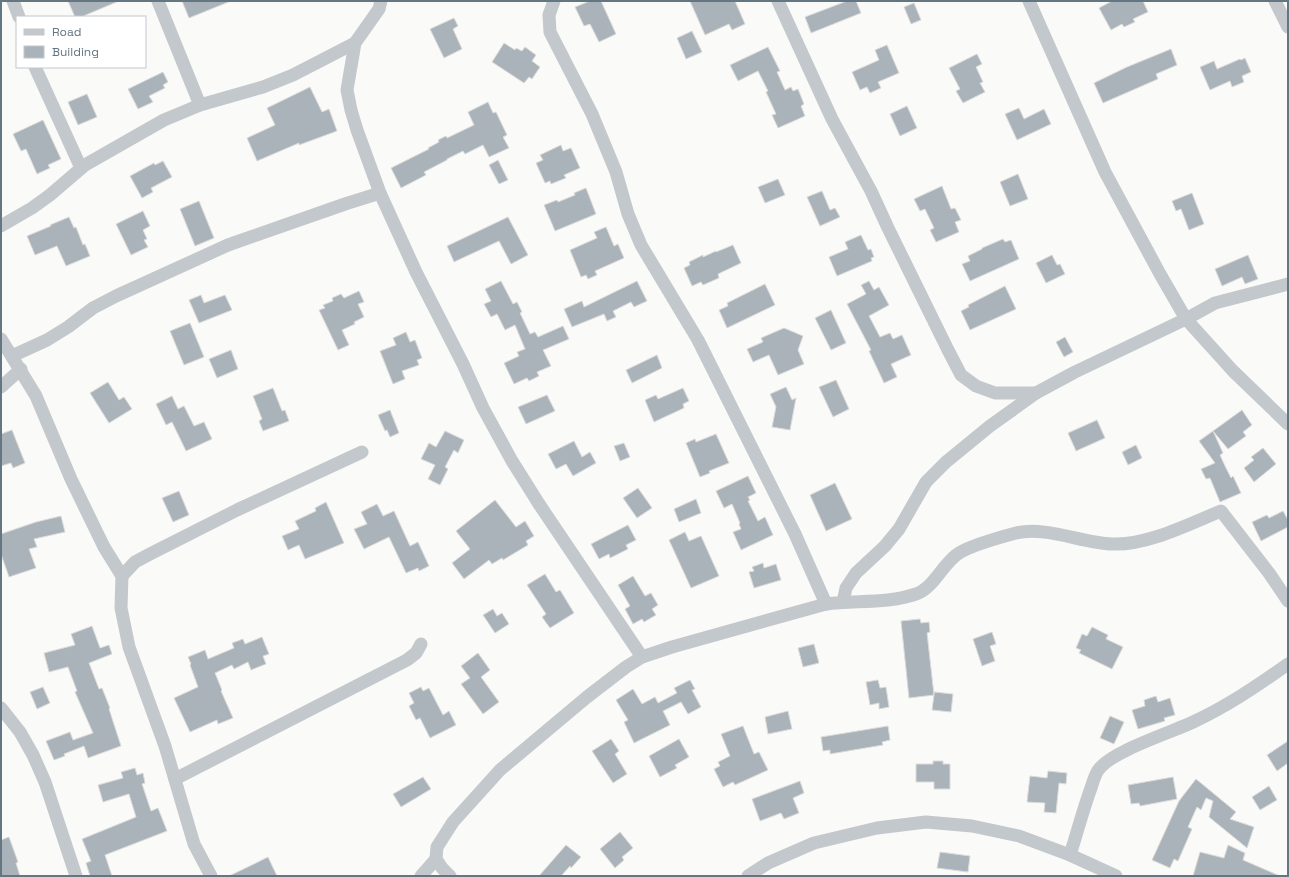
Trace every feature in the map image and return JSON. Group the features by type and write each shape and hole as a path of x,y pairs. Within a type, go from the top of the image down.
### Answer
{"street":[{"path":"13,1 19,16"},
{"path":"158,1 200,105"},
{"path":"381,1 379,9 355,43 347,90 350,110 380,193 416,272 463,364 483,408 512,461 539,504 642,656"},
{"path":"554,1 549,15 550,32 592,114 616,172 628,214 641,244 698,340 795,534 826,604"},
{"path":"778,1 832,119 872,191 888,228 961,375 976,386 995,393 1036,393"},
{"path":"1029,1 1105,172 1186,319 1233,371 1288,424"},
{"path":"1275,1 1288,27"},
{"path":"1,226 32,208 50,195 81,168 164,120 200,105 256,90 293,75 355,43"},
{"path":"36,68 81,168"},
{"path":"12,356 47,340 93,308 116,296 228,245 380,193"},
{"path":"843,602 846,588 856,573 885,546 899,529 926,482 946,462 990,426 1036,393 1075,372 1186,319 1215,303 1288,284"},
{"path":"1,339 36,396 71,479 104,547 122,576 121,608 129,647 165,746 194,844 212,876"},
{"path":"1,387 21,370"},
{"path":"122,576 136,562 150,554 237,510 362,452"},
{"path":"421,876 436,859 437,847 453,822 500,770 586,697 642,656 826,604 889,600 917,594 928,587 938,573 959,553 985,543 1018,533 1043,532 1112,544 1130,543 1152,538 1221,511 1269,573 1288,601"},
{"path":"175,779 408,660 416,653 421,644"},
{"path":"1070,856 1083,809 1099,769 1110,760 1126,751 1192,722 1236,699 1288,664"},
{"path":"1,708 20,732 33,755 45,782 76,876"},
{"path":"748,876 768,864 814,843 878,828 926,822 972,826 1019,836 1116,876"},
{"path":"436,859 450,876"}],"building":[{"path":"68,1 119,1 83,16 75,16"},
{"path":"182,1 231,1 189,18"},
{"path":"590,1 601,1 616,34 599,42 590,24 584,26 575,7"},
{"path":"690,1 735,1 745,24 732,30 729,24 705,35"},
{"path":"847,1 856,1 861,13 811,33 805,17"},
{"path":"1112,1 1143,1 1148,12 1133,19 1135,22 1124,27 1122,24 1111,30 1099,8"},
{"path":"914,3 921,20 911,24 904,7"},
{"path":"454,18 458,26 453,29 462,49 444,58 430,29"},
{"path":"692,31 702,52 686,59 677,38"},
{"path":"504,43 515,50 516,48 522,51 525,47 536,55 532,61 540,67 532,79 529,77 524,83 492,62"},
{"path":"887,45 899,73 878,82 881,88 870,93 867,87 860,90 852,72 879,60 875,50"},
{"path":"768,47 780,71 777,72 785,90 791,87 793,91 798,89 804,104 801,106 805,116 778,128 772,115 776,114 766,92 768,91 758,71 738,81 730,65"},
{"path":"1171,49 1177,65 1156,74 1158,79 1103,103 1094,83 1127,67"},
{"path":"977,54 982,64 976,67 983,82 980,83 985,92 963,103 956,91 960,89 949,68"},
{"path":"1245,58 1251,72 1242,76 1244,82 1232,87 1230,81 1210,90 1200,67 1214,61 1217,69"},
{"path":"163,72 168,82 163,85 165,88 149,96 153,102 138,109 128,89"},
{"path":"310,87 322,112 329,109 337,131 299,145 299,143 257,161 247,138 275,125 267,108"},
{"path":"87,94 97,117 78,125 68,102"},
{"path":"488,102 493,113 496,112 507,135 503,137 509,148 489,157 483,145 465,154 463,151 424,172 426,175 401,188 391,168 429,149 428,148 439,142 438,140 446,136 447,138 474,125 468,112"},
{"path":"907,106 917,128 900,136 890,114"},
{"path":"1019,108 1024,119 1044,109 1051,124 1017,140 1005,114"},
{"path":"43,120 61,159 48,165 50,168 37,174 26,149 21,151 13,134"},
{"path":"561,145 563,151 571,148 580,168 564,175 566,178 551,184 550,181 545,183 536,163 543,160 540,155"},
{"path":"498,160 508,180 499,184 489,165"},
{"path":"163,161 172,177 151,188 153,192 142,198 130,176 154,163 155,165"},
{"path":"1018,174 1028,199 1010,206 1000,182"},
{"path":"778,179 785,195 765,203 758,187"},
{"path":"942,186 951,209 955,208 961,220 955,222 959,232 936,242 930,230 934,228 925,209 920,211 914,199"},
{"path":"586,188 596,214 555,231 544,205 557,200 558,202 575,195 574,193"},
{"path":"822,191 830,210 835,208 840,217 820,226 807,197"},
{"path":"1192,193 1204,224 1189,230 1181,209 1176,211 1172,201"},
{"path":"199,201 214,238 195,246 180,209"},
{"path":"143,211 150,226 143,230 147,239 144,240 148,247 131,255 116,224"},
{"path":"69,217 74,228 76,227 83,245 85,244 90,256 66,266 57,246 35,255 27,236"},
{"path":"508,217 528,255 511,264 499,241 454,262 447,246"},
{"path":"606,227 614,246 618,244 624,258 595,271 597,275 588,279 586,275 581,277 570,250 597,238 594,232"},
{"path":"861,235 868,250 871,249 874,257 871,258 872,261 837,276 829,257 848,249 845,242"},
{"path":"1003,239 1005,242 1011,240 1019,259 970,281 962,264 970,261 968,256"},
{"path":"733,245 741,263 718,274 719,278 703,285 701,282 692,286 684,268 690,265 689,262 703,255 703,257"},
{"path":"1052,255 1057,265 1060,264 1065,274 1046,283 1036,263"},
{"path":"1248,255 1258,279 1245,284 1242,277 1222,286 1215,269"},
{"path":"501,281 513,304 517,302 522,312 520,313 530,334 535,332 538,337 563,326 569,339 543,350 551,366 537,372 539,376 529,381 527,378 514,384 504,363 519,356 517,352 525,349 515,325 505,330 497,314 491,317 484,304 491,301 485,289"},
{"path":"637,281 647,301 634,307 631,302 613,311 616,317 607,321 604,314 572,327 564,309 582,301 584,307"},
{"path":"869,281 874,290 879,287 889,305 869,316 880,337 890,333 893,339 902,335 911,355 891,364 897,377 884,383 869,351 871,350 847,304 866,294 861,285"},
{"path":"765,284 775,305 727,328 719,310 728,306 727,303"},
{"path":"1005,286 1016,309 970,330 961,311 969,307 968,305"},
{"path":"359,291 364,302 358,304 364,317 354,322 355,324 342,330 349,345 338,350 319,310 325,308 323,305 333,301 332,298 341,294 344,298"},
{"path":"201,295 204,303 225,295 232,310 199,323 189,300"},
{"path":"831,310 846,343 831,350 815,318"},
{"path":"190,323 204,357 184,365 170,331"},
{"path":"784,328 803,336 798,350 804,364 778,375 769,355 753,362 747,349 763,342 761,338"},
{"path":"406,332 410,342 415,340 422,358 417,360 419,365 402,371 405,379 393,384 380,351 396,345 393,338"},
{"path":"1065,337 1073,352 1064,357 1056,342"},
{"path":"231,350 238,369 217,378 209,359"},
{"path":"657,355 662,368 632,383 626,370"},
{"path":"836,380 849,409 833,417 819,387"},
{"path":"108,382 119,400 124,397 132,409 109,423 90,393"},
{"path":"786,387 792,400 796,398 790,430 772,427 776,407 770,394"},
{"path":"273,388 282,411 285,410 289,421 263,431 259,421 262,419 253,396"},
{"path":"683,388 689,401 683,404 684,408 654,422 645,400 656,395 658,399"},
{"path":"547,395 555,411 526,424 518,407"},
{"path":"172,396 178,409 184,406 194,426 204,422 212,439 186,451 172,422 166,425 156,404"},
{"path":"390,410 399,433 390,437 387,430 385,431 378,415"},
{"path":"1242,410 1252,425 1243,432 1246,436 1228,449 1213,431"},
{"path":"1097,420 1105,438 1076,451 1068,433"},
{"path":"12,430 25,463 13,468 11,463 1,466 1,434"},
{"path":"445,431 464,440 458,453 454,450 445,467 448,469 440,485 428,479 435,465 421,459 429,443 436,447"},
{"path":"1213,431 1223,453 1220,455 1231,478 1233,476 1241,493 1220,502 1210,478 1206,479 1201,469 1215,463 1199,441"},
{"path":"716,434 729,463 709,471 710,473 700,477 686,443 695,439 696,442"},
{"path":"574,441 582,457 590,452 596,463 573,476 566,464 556,469 548,454"},
{"path":"624,443 630,457 620,461 614,446"},
{"path":"1136,445 1142,458 1128,465 1122,452"},
{"path":"1263,448 1276,464 1254,482 1244,468 1254,460 1251,457"},
{"path":"748,476 756,493 748,497 750,500 748,501 758,521 765,517 773,535 741,550 733,532 741,529 732,504 724,508 716,491"},
{"path":"835,483 852,519 826,531 810,495"},
{"path":"638,488 652,508 637,518 623,498"},
{"path":"179,491 189,515 173,522 162,498"},
{"path":"696,499 701,513 679,522 674,509"},
{"path":"495,500 516,527 525,521 534,536 526,541 528,545 503,560 502,558 492,564 489,560 464,579 452,563 470,549 456,531"},
{"path":"326,502 344,543 305,559 299,545 288,550 282,536 299,529 295,521 316,511 315,508"},
{"path":"377,504 383,516 394,511 410,546 418,542 429,566 419,571 418,568 406,573 389,537 364,549 354,529 367,524 361,512"},
{"path":"1283,511 1288,520 1288,527 1261,541 1252,522 1267,515 1269,518"},
{"path":"61,516 65,532 34,539 37,547 29,549 36,568 9,577 1,554 1,534 36,522"},
{"path":"628,525 636,540 626,545 628,549 610,558 609,554 599,559 591,544"},
{"path":"685,532 689,541 701,536 719,576 691,588 669,540"},
{"path":"763,563 764,568 776,564 781,580 754,588 749,572 754,571 752,567"},
{"path":"545,574 556,592 560,590 574,613 550,628 542,617 546,614 527,585"},
{"path":"633,576 645,596 651,593 658,605 652,609 656,615 644,622 642,619 633,624 625,609 630,606 618,585"},
{"path":"493,609 497,616 502,613 509,624 495,633 483,615"},
{"path":"920,619 921,623 929,622 930,632 927,633 934,695 909,698 901,621"},
{"path":"92,626 100,648 109,645 112,654 89,663 99,689 102,688 110,708 109,709 121,746 88,758 84,746 64,754 65,756 54,760 46,741 70,732 73,740 93,733 75,692 77,691 68,667 49,672 44,653 75,645 71,634"},
{"path":"1092,627 1108,635 1106,639 1123,647 1112,669 1079,653 1081,650 1076,648 1082,634 1087,636"},
{"path":"992,632 996,644 990,646 995,661 982,666 973,639"},
{"path":"262,637 269,654 263,656 266,664 251,670 248,662 234,669 232,665 215,673 233,718 218,724 217,720 190,732 174,698 198,687 188,657 205,650 208,659 234,648 232,643 243,639 245,644"},
{"path":"814,644 819,663 803,667 798,648"},
{"path":"478,653 490,670 481,677 499,702 483,714 461,684 470,678 461,666"},
{"path":"690,680 695,689 692,690 701,707 688,714 681,702 663,711 670,725 634,743 624,722 628,720 616,700 633,689 642,704 655,697 658,703 677,693 674,688"},
{"path":"878,680 880,688 886,687 889,707 879,709 879,703 870,705 866,682"},
{"path":"43,687 50,703 37,709 30,692"},
{"path":"421,687 423,691 429,688 443,715 449,711 456,725 430,738 420,718 416,720 409,706 414,703 409,693"},
{"path":"934,692 953,694 951,712 932,710"},
{"path":"1156,696 1158,702 1170,698 1175,715 1164,718 1165,721 1138,729 1132,710 1145,706 1144,700"},
{"path":"788,711 792,729 768,734 765,717"},
{"path":"1110,716 1124,722 1114,744 1100,738"},
{"path":"743,726 754,754 759,752 768,770 735,785 733,782 723,787 714,769 720,766 718,762 730,756 721,734"},
{"path":"888,726 890,740 882,742 883,745 830,754 830,750 823,751 821,737"},
{"path":"611,739 619,751 615,754 627,774 613,783 592,751"},
{"path":"679,739 689,757 675,765 677,768 660,777 649,756"},
{"path":"1288,741 1288,763 1277,771 1267,755"},
{"path":"933,761 943,761 943,764 950,764 950,789 934,789 934,782 916,782 916,764 933,764"},
{"path":"135,768 137,775 143,773 145,783 142,784 151,811 158,808 167,831 105,855 112,876 90,876 86,863 91,861 82,839 136,817 129,794 103,802 98,785 123,778 121,772"},
{"path":"1048,771 1067,773 1066,784 1059,783 1056,813 1044,812 1045,803 1027,802 1030,776 1047,778"},
{"path":"423,777 431,789 401,807 393,794"},
{"path":"1173,777 1177,799 1140,806 1139,803 1131,804 1128,785"},
{"path":"1196,779 1236,812 1230,819 1254,827 1247,848 1209,817 1213,801 1206,798 1201,810 1197,807 1188,827 1192,829 1178,861 1174,859 1170,868 1152,860 1179,801"},
{"path":"800,781 804,793 793,798 799,813 784,819 781,813 760,821 752,799"},
{"path":"1269,786 1277,800 1260,810 1252,797"},
{"path":"620,832 633,848 622,857 624,860 615,868 600,849"},
{"path":"9,837 18,862 16,863 20,876 1,876 1,840"},
{"path":"566,845 581,857 561,876 539,876"},
{"path":"1228,845 1245,853 1243,860 1280,876 1193,876 1200,852 1224,858"},
{"path":"940,852 970,856 968,872 937,868"},
{"path":"268,857 277,876 229,876 256,863"}]}
